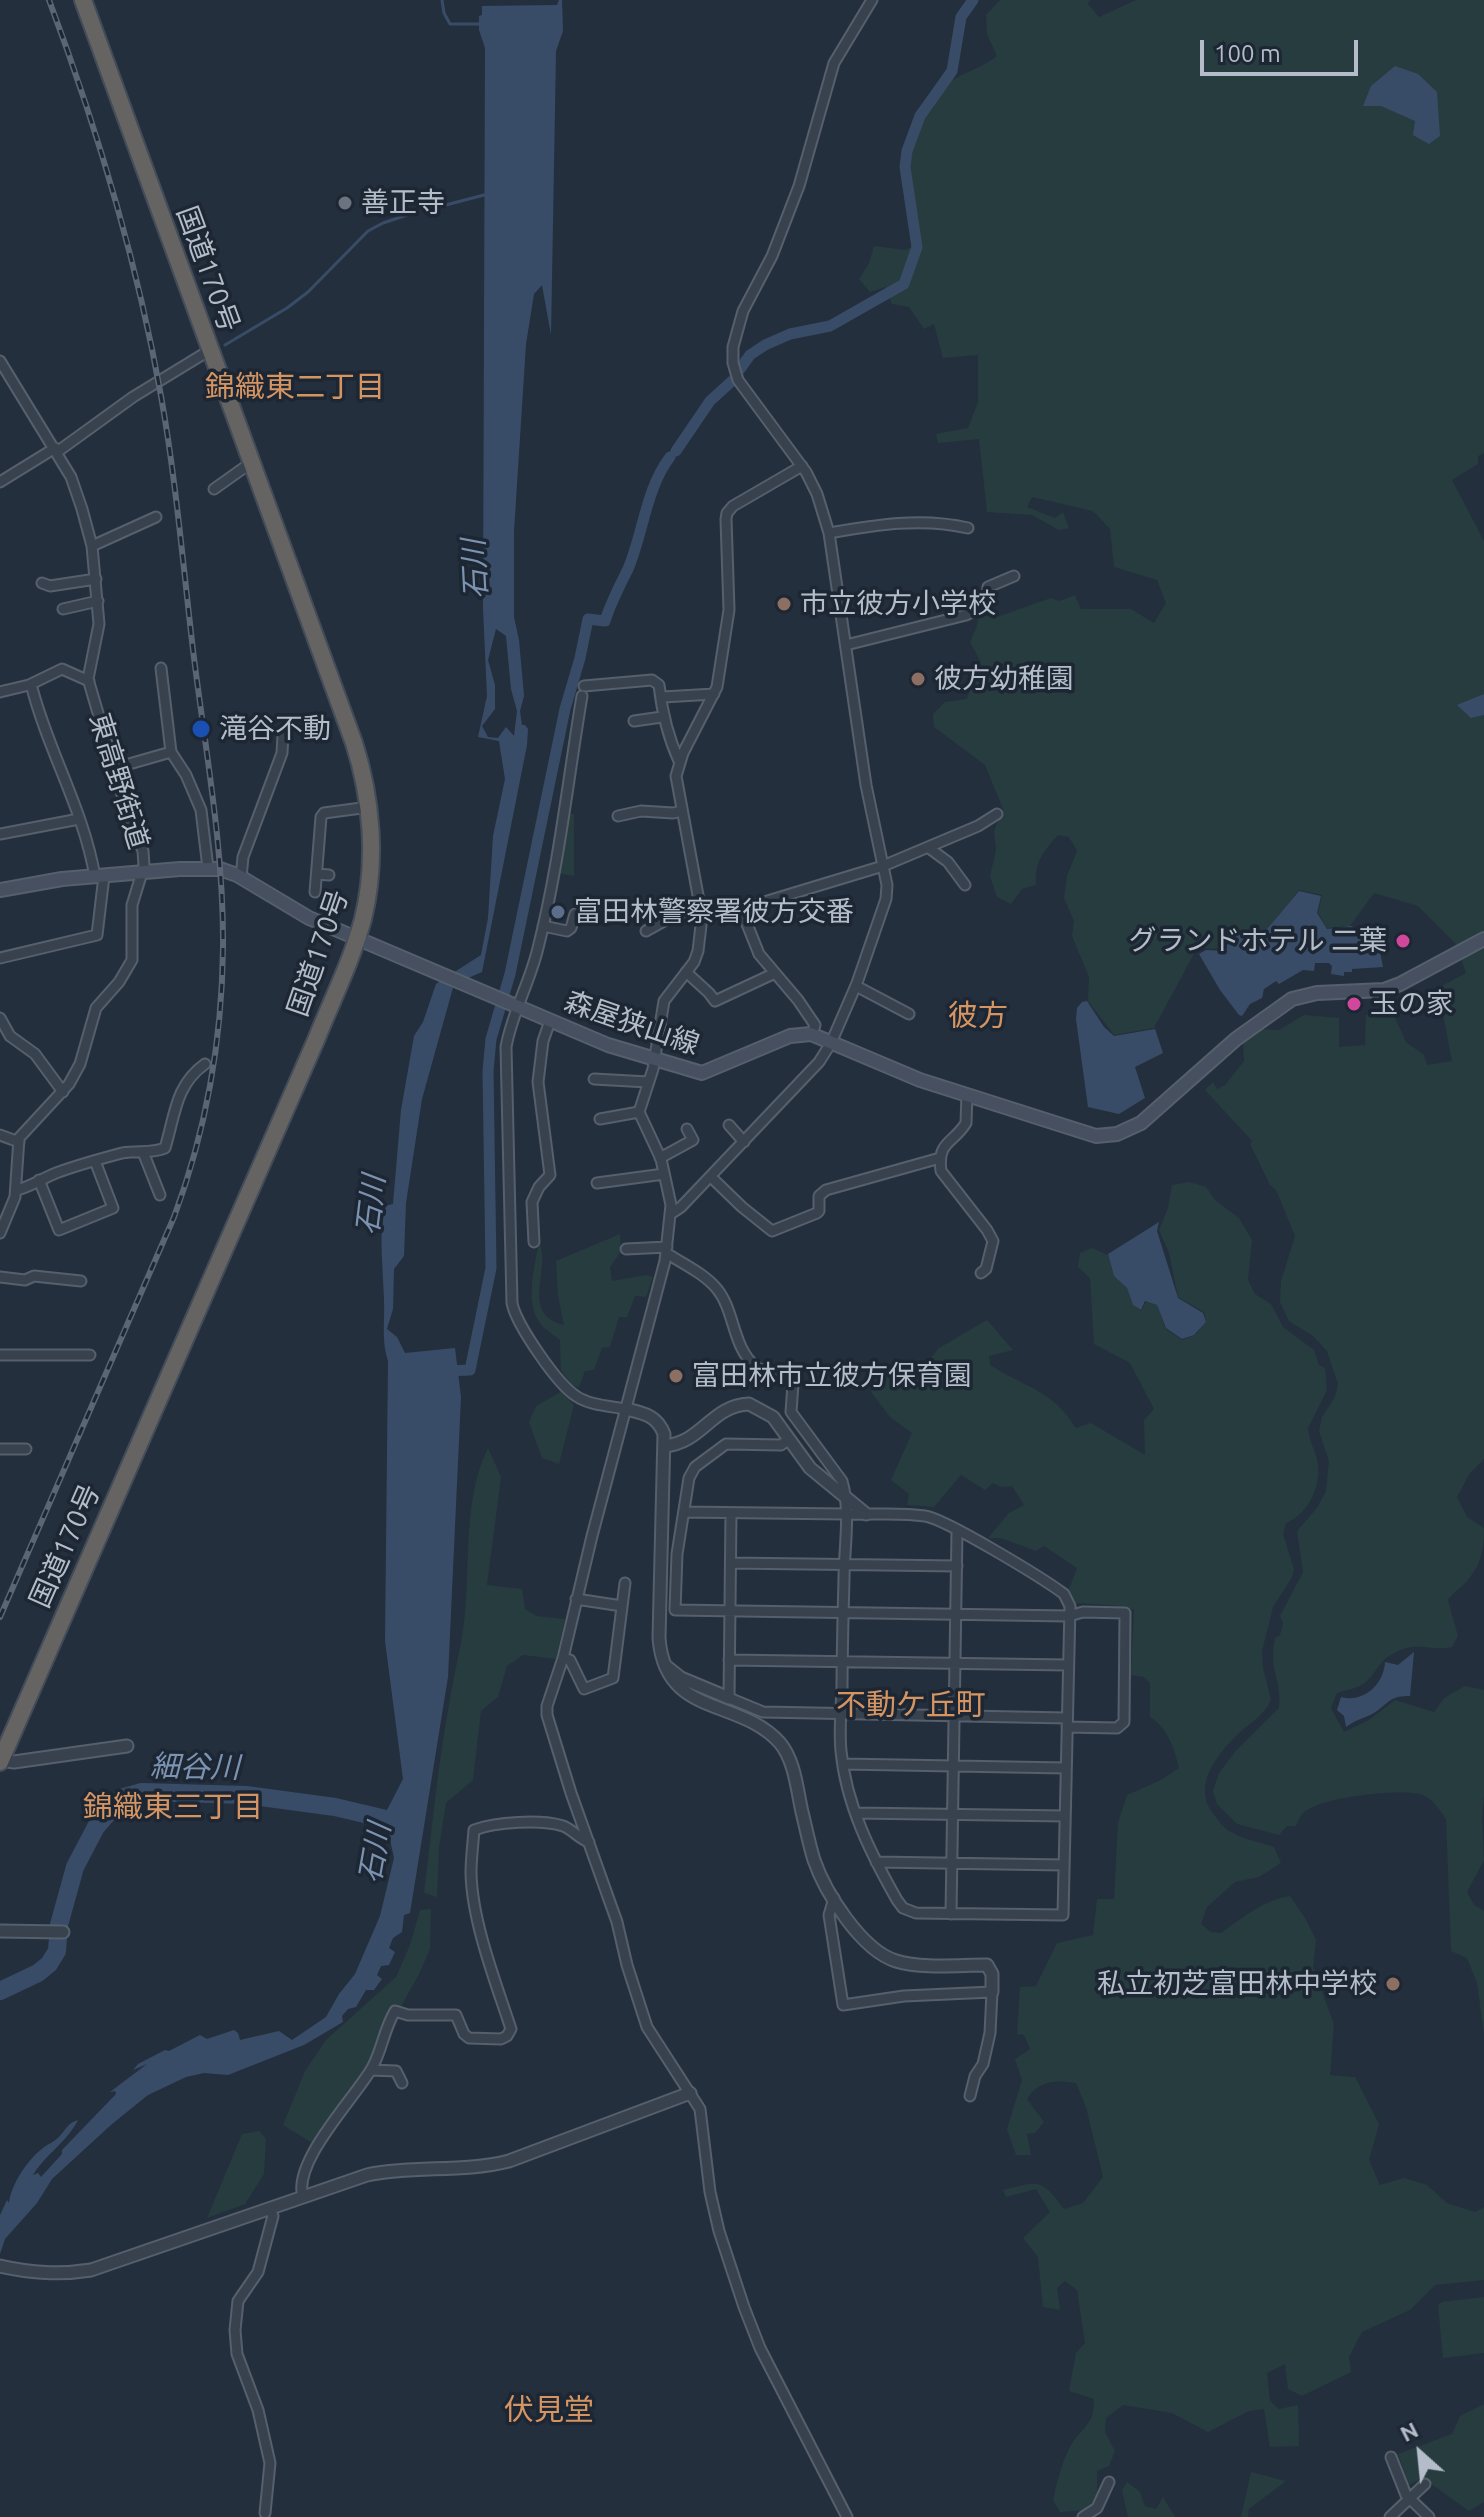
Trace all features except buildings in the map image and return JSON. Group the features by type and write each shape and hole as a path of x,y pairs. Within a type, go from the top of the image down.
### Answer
{"highway":[{"name":"国道170号","path":"0,1761 316,1040 357,938 369,880 369,807 363,769 83,0"}],"main road":[{"name":"森屋狭山線","path":"0,890 62,879 220,869 309,918 550,1021 608,1045 702,1073 790,1036 812,1035"},
{"path":"812,1035 879,1064 1087,1134 1117,1134 1141,1123 1236,1039 1292,999 1317,993 1384,990 1484,939"}],"street":[{"path":"672,1213 711,1177 819,1062 831,1043 856,986 886,899 887,885 866,785 829,533 817,494 802,466 738,380 733,363 733,347 743,311 772,256 799,186 834,63 872,0"},
{"path":"0,482 56,450 133,397 210,350"},
{"name":"東高野街道","path":"0,361 71,477 92,546 99,624 89,681 125,805 143,851 144,866 132,905 132,960 119,982 96,1008 80,1064 63,1092 29,1127 19,1142"},
{"path":"214,489 252,462"},
{"path":"802,466 746,498 727,513 729,610 717,687 679,761 676,776 702,917 698,951 664,1001 655,1059 639,1112 660,1158 672,1213 666,1250 547,1715 617,1922 647,2027 702,2115 710,2192 719,2231 744,2307 760,2348 847,2517"},
{"path":"92,546 156,517"},
{"path":"829,533 925,522 968,528"},
{"path":"846,645 966,615 986,604 988,587 1014,576"},
{"path":"42,583 50,586 96,579"},
{"path":"63,609 98,601"},
{"path":"161,668 171,752 186,775 201,810 208,868"},
{"path":"0,692 31,684 62,669 89,681"},
{"path":"679,761 662,717 660,707 663,697 659,685 652,680 583,691 543,926 532,971 509,1028 504,1068 509,1253 515,1317 566,1387 576,1396 645,1413 660,1424 664,1446 659,1638 668,1676 680,1689 753,1725 780,1743 791,1767 814,1860 859,1937 881,1955 897,1961 987,1965 992,1974 990,2033 983,2064 975,2076 970,2096"},
{"path":"0,958 97,935 100,876 38,712 31,684"},
{"path":"663,697 714,694"},
{"path":"634,721 662,717"},
{"path":"241,878 243,857 282,753 283,735"},
{"path":"115,768 171,752"},
{"path":"315,892 321,817 324,813 369,807"},
{"path":"618,816 641,811 682,811"},
{"path":"646,931 673,916 702,917 741,909 883,866 978,826 997,814"},
{"path":"0,834 79,819"},
{"path":"929,848 948,862 965,885"},
{"path":"317,874 329,875"},
{"path":"741,909 759,954 808,1012 815,1025 812,1035"},
{"path":"543,926 567,931 575,914 583,911"},
{"path":"686,972 715,1001 775,973"},
{"path":"856,986 909,1014"},
{"path":"0,1018 10,1036 35,1054 63,1092"},
{"path":"534,1242 532,1202 539,1187 550,1175 538,1082 543,1041 550,1021"},
{"path":"17,1190 95,1161 127,1152 165,1148 170,1121 183,1087 189,1077 205,1064"},
{"path":"594,1079 648,1082"},
{"path":"967,1094 966,1123 943,1147 941,1171 993,1241 986,1269 981,1273"},
{"path":"600,1119 639,1112"},
{"path":"729,1125 744,1142"},
{"path":"660,1158 693,1140 687,1129"},
{"path":"0,1135 19,1142 17,1190 0,1233"},
{"path":"143,1152 160,1195"},
{"path":"711,1177 772,1231 817,1213 819,1196 826,1190 940,1158"},
{"path":"39,1180 59,1230 113,1208 95,1161"},
{"path":"597,1183 664,1174"},
{"path":"626,1249 666,1250 719,1291 737,1337 755,1366 789,1378 793,1384 791,1412 842,1481 846,1498 845,1514 841,1713 843,1764 862,1835 903,1908 916,1913 1063,1915 1070,1606 1064,1594 926,1516 866,1514 845,1514 731,1513 684,1512"},
{"path":"0,1277 25,1280 34,1276 81,1281"},
{"path":"0,1355 90,1355"},
{"path":"664,1446 688,1441 727,1408 749,1404 773,1417 810,1468 866,1514"},
{"path":"663,1662 681,1678 763,1712 955,1714 1117,1728 1124,1722 1125,1613 1083,1612 1069,1616 675,1610 677,1554 689,1478 695,1467 726,1444 781,1445 788,1440"},
{"path":"0,1449 26,1449"},
{"path":"729,1698 731,1513"},
{"path":"951,1914 957,1531"},
{"path":"731,1563 957,1566"},
{"path":"563,1658 570,1660 584,1689 613,1678 625,1583"},
{"path":"576,1599 622,1606"},
{"path":"729,1660 1067,1665"},
{"path":"0,1761 14,1762 127,1746"},
{"path":"843,1764 1066,1768"},
{"path":"856,1813 1065,1816"},
{"path":"303,2197 301,2183 313,2153 371,2070 395,2011 408,2015 456,2015 469,2038 501,2039 511,2029 479,1920 471,1876 474,1830 516,1822 565,1826 577,1837 589,1842"},
{"path":"876,1862 1064,1865"},
{"path":"834,1898 829,1915 843,2005 904,1996 992,1992"},
{"path":"0,1931 58,1932"},
{"path":"371,2070 396,2071 402,2083"},
{"path":"0,2266 63,2275 120,2261 367,2175 395,2169 456,2170 509,2161 690,2093"},
{"path":"265,2513 270,2463 258,2410 237,2354 235,2330 238,2301 258,2272 273,2216 270,2209"},
{"path":"1391,2457 1410,2498 1429,2517"},
{"path":"1083,2517 1097,2508 1109,2482"},
{"path":"1390,2517 1425,2484"}],"green space":[{"path":"1000,0 1090,0 1088,4 1099,17 1136,0 1484,0 1484,453 1478,456 1478,464 1452,480 1484,541 1484,1459 1470,1473 1457,1497 1467,1517 1484,1528 1483,1543 1475,1570 1448,1600 1458,1636 1452,1647 1415,1647 1395,1653 1384,1660 1363,1684 1337,1693 1331,1708 1344,1732 1369,1720 1395,1700 1434,1712 1444,1698 1465,1686 1484,1690 1484,1860 1467,1892 1474,1905 1484,1911 1484,2034 1477,1983 1467,1958 1451,1951 1446,1819 1431,1800 1423,1795 1408,1793 1340,1799 1311,1808 1302,1814 1296,1826 1287,1826 1279,1835 1237,1824 1217,1804 1213,1791 1219,1773 1235,1752 1279,1708 1273,1658 1275,1638 1280,1635 1283,1623 1280,1616 1303,1572 1297,1531 1317,1508 1326,1491 1329,1461 1319,1431 1322,1417 1335,1397 1338,1384 1327,1351 1313,1336 1289,1321 1280,1302 1281,1281 1295,1236 1276,1190 1270,1185 1250,1144 1252,1141 1205,1090 1213,1082 1217,1089 1225,1085 1244,1061 1243,1042 1258,1029 1279,1030 1304,1015 1339,1018 1339,1047 1365,1045 1366,1015 1393,1013 1406,1042 1424,1055 1427,1065 1452,1061 1438,988 1466,973 1456,944 1418,906 1374,893 1350,926 1327,928 1318,913 1322,895 1299,890 1267,929 1241,932 1223,949 1197,948 1154,1028 1114,1035 1088,1001 1089,977 1072,936 1074,921 1064,898 1067,876 1077,851 1069,837 1058,835 1044,852 1038,863 1036,885 1022,889 1011,904 997,897 990,876 996,850 994,831 1003,809 985,765 934,727 933,714 945,702 967,699 980,661 970,642 978,615 997,617 1051,598 1059,601 1075,595 1081,609 1131,609 1154,623 1166,603 1157,580 1114,567 1110,529 1093,511 1032,497 1027,507 1055,518 1063,512 1069,528 1059,530 1032,515 987,512 979,439 938,443 936,434 968,428 978,402 978,355 943,358 934,324 924,329 909,307 892,304 885,287 870,292 859,279 869,263 874,246 905,250 921,243 912,190 914,140 929,106 942,88 997,56 987,34 986,15"},
{"path":"567,813 574,814 574,876 558,873"},
{"path":"1189,1182 1206,1187 1215,1200 1239,1218 1252,1240 1248,1280 1255,1294 1271,1304 1283,1327 1314,1350 1319,1365 1325,1368 1327,1390 1308,1428 1317,1459 1316,1487 1301,1513 1286,1523 1283,1534 1294,1569 1273,1607 1262,1651 1271,1700 1260,1715 1220,1753 1206,1784 1208,1805 1223,1826 1230,1832 1274,1847 1281,1863 1259,1877 1235,1882 1207,1907 1201,1924 1211,1932 1221,1933 1262,1906 1290,1896 1316,1940 1313,1968 1334,2024 1330,2075 1355,2077 1379,2124 1369,2160 1380,2185 1404,2178 1427,2185 1447,2203 1475,2212 1484,2207 1484,2280 1435,2285 1410,2310 1362,2332 1349,2357 1351,2372 1302,2396 1288,2389 1285,2364 1267,2373 1270,2401 1279,2409 1298,2405 1299,2446 1270,2447 1264,2409 1249,2411 1208,2432 1172,2413 1123,2405 1106,2418 1105,2432 1115,2451 1109,2466 1097,2471 1097,2494 1089,2510 1060,2512 1053,2500 1061,2468 1073,2441 1092,2416 1094,2399 1069,2391 1076,2353 1085,2343 1077,2290 1065,2281 1057,2288 1060,2310 1043,2307 1038,2257 1023,2238 1050,2212 1036,2189 1006,2197 1003,2190 1038,2184 1050,2192 1064,2209 1083,2203 1103,2177 1086,2107 1076,2083 1048,2083 1037,2088 1027,2099 1044,2122 1035,2133 1027,2134 1031,2155 1016,2155 1007,2129 1022,2080 1015,2059 1030,2049 1024,2035 1017,2034 1020,1987 1036,1986 1057,1943 1093,1935 1097,1899 1114,1899 1118,1823 1127,1795 1179,1768 1166,1733 1150,1717 1150,1683 1144,1677 1131,1675 1134,1610 1121,1606 1076,1603 1069,1589 1077,1568 1044,1546 1036,1551 1001,1538 988,1538 1009,1513 1024,1505 1012,1486 1001,1487 993,1483 985,1490 961,1475 934,1507 907,1505 909,1494 891,1480 912,1433 890,1417 871,1392 878,1375 907,1364 926,1364 939,1348 987,1320 1013,1350 989,1356 990,1365 1048,1397 1076,1428 1091,1423 1145,1455 1144,1420 1154,1409 1130,1363 1094,1344 1090,1278 1078,1267 1080,1253 1092,1248 1108,1255 1114,1276 1127,1288 1133,1305 1141,1311 1146,1302 1157,1305 1166,1329 1182,1340 1195,1335 1206,1322 1204,1312 1178,1297 1169,1253 1159,1230 1168,1208 1172,1185"},
{"path":"620,1234 621,1251 610,1267 612,1281 646,1275 653,1277 646,1297 635,1296 627,1317 619,1317 610,1347 602,1348 594,1370 585,1371 579,1387 572,1386 561,1370 560,1340 540,1323 535,1314 532,1284 539,1242 542,1253 540,1301 543,1311 564,1325 556,1261"},
{"path":"561,1392 574,1405 559,1464 542,1458 529,1422 536,1406"},
{"path":"488,1448 501,1477 487,1585 522,1589 525,1609 536,1616 565,1619 556,1659 523,1655 507,1666 498,1697 481,1711 473,1780 446,1803 439,1847 437,1897 424,1893 442,1747 464,1622 474,1490"},
{"path":"431,1909 430,1949 419,1974 367,2068 314,2144 283,2125 305,2071 326,2040 396,1977 420,1910"},
{"path":"259,2131 266,2139 264,2174 245,2204 207,2218 242,2134"},
{"path":"1484,2297 1484,2353 1443,2358 1438,2305"},
{"path":"1484,2404 1484,2502 1469,2511 1423,2478 1409,2485 1398,2454 1452,2434 1460,2416"},
{"path":"1251,2472 1286,2481 1249,2509 1248,2517 1241,2517"},
{"path":"1127,2482 1140,2492 1145,2506 1156,2509 1163,2497 1175,2517 1128,2517 1122,2490"}],"water":[{"path":"562,0 563,31 556,51 551,335 542,285 534,294 526,344 514,531 514,617 524,696 520,711 522,725 528,729 527,745 482,972 454,984 422,1099 406,1203 404,1256 394,1269 393,1309 387,1329 397,1337 405,1353 455,1348 461,1397 448,1677 410,1913 404,1915 402,1932 393,1938 389,1948 395,1952 389,1965 381,1966 377,1975 382,1979 374,1990 366,1990 356,2007 348,2009 342,2016 343,2022 304,2045 228,2075 204,2073 186,2077 148,2095 52,2179 37,2203 5,2239 0,2254 0,2215 7,2200 9,2203 21,2173 37,2153 78,2120 33,2175 38,2173 41,2177 62,2154 62,2150 116,2094 115,2091 110,2092 147,2064 133,2070 138,2064 165,2050 169,2051 200,2035 207,2039 234,2030 240,2040 279,2031 292,2040 326,2017 355,1974 380,1916 394,1858 388,1830 366,1821 367,1812 387,1810 403,1779 385,1641 388,1361 384,1338 384,1206 393,1204 401,1110 414,1036 423,1022 436,984 481,955 488,918 493,836 505,779 499,741 478,737 487,696 483,609 485,48 479,30 479,16 482,15 482,6 557,5","holes":["496,629 506,636 511,689 517,711 514,736 506,727 498,738 488,737 482,726 495,709 495,685 488,660"]},
{"path":"1395,66 1418,74 1437,92 1440,136 1429,144 1413,135 1415,121 1381,106 1363,106 1371,86"},
{"path":"1484,694 1484,715 1471,718 1457,705"},
{"path":"1299,891 1321,896 1317,913 1327,929 1351,926 1378,942 1383,967 1352,969 1352,972 1344,972 1344,976 1331,974 1332,966 1329,963 1315,963 1314,971 1303,970 1264,989 1262,998 1250,1004 1242,1016 1239,1015 1199,954 1206,950 1223,951 1241,932 1267,929"},
{"path":"1087,1001 1104,1027 1114,1036 1155,1029 1163,1053 1135,1067 1145,1098 1119,1114 1088,1107 1076,1019 1077,1008"},
{"path":"1159,1222 1157,1231 1178,1298 1203,1313 1206,1322 1194,1335 1182,1339 1166,1328 1157,1305 1145,1301 1141,1310 1133,1305 1127,1288 1114,1276 1108,1254"},
{"path":"1414,1652 1410,1696 1392,1699 1376,1712 1346,1727 1344,1716 1337,1710 1341,1697 1364,1695 1381,1678 1385,1662 1398,1665"}],"waterway":[{"path":"442,0 450,24 482,24"},
{"path":"740,369 750,355 765,345 790,334 830,326 904,284 917,247 905,167 907,151 920,116 952,71 961,17 973,0"},
{"path":"438,207 488,194"},
{"path":"225,345 308,292 368,231 416,212"},
{"path":"178,364 199,351"},
{"path":"676,451 710,401 732,381"},
{"path":"85,427 127,396"},
{"path":"446,1371 470,1370 491,1268 488,1071 491,1039 510,974 565,709 588,619 605,621 628,569 655,483 670,457"},
{"name":"細谷川","path":"0,1991 38,1973 49,1964 57,1951 59,1925 75,1867 96,1827 121,1798 142,1792 246,1795 335,1807 390,1820"}],"railway":[{"path":"0,1617 174,1217 195,1152 210,1085 222,982 222,911 217,836 161,396 140,295 114,195 49,0"}],"place":[{"name":"善正寺","path":"345,203"},
{"name":"市立彼方小学校","path":"784,604"},
{"name":"彼方幼稚園","path":"918,679"},
{"name":"滝谷不動","path":"201,729"},
{"name":"富田林警察署彼方交番","path":"558,912"},
{"name":"グランドホテル 二葉","path":"1403,941"},
{"name":"玉の家","path":"1354,1004"},
{"name":"富田林市立彼方保育園","path":"676,1376"},
{"name":"私立初芝富田林中学校","path":"1393,1984"}],"district":[{"name":"錦織東二丁目","path":"295,387"},
{"name":"彼方","path":"978,1016"},
{"name":"不動ケ丘町","path":"911,1705"},
{"name":"錦織東三丁目","path":"173,1807"},
{"name":"伏見堂","path":"549,2410"}],"water label":[{"name":"石川","path":"475,569"},
{"name":"石川","path":"371,1205"},
{"name":"石川","path":"375,1853"}]}
